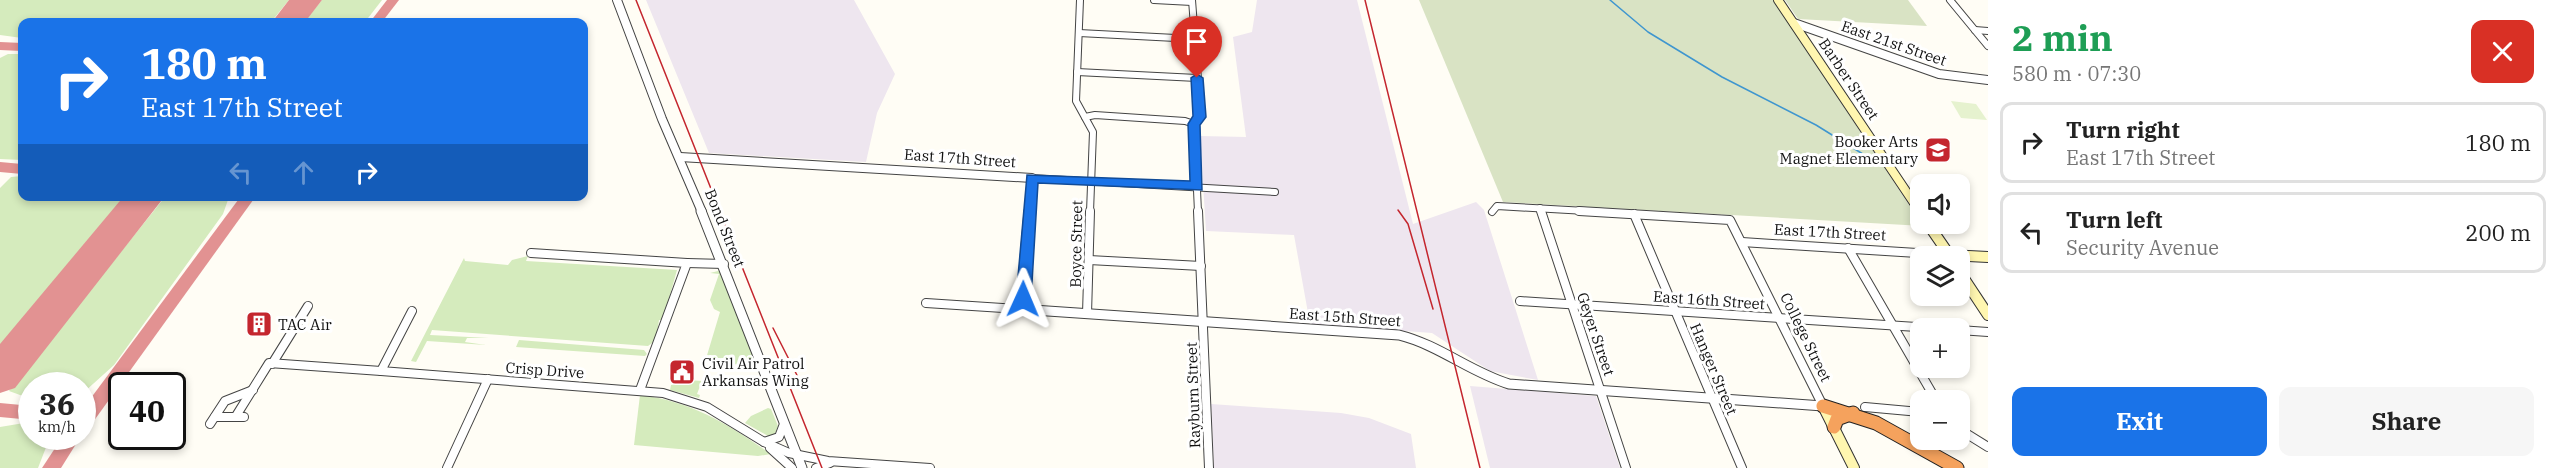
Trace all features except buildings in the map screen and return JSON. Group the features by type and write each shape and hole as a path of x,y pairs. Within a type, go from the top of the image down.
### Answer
{"highway":[{"path":"1823,406 1859,410 1957,468"},
{"path":"1834,427 1838,419 1859,410"}],"main road":[{"name":"Barber Street","path":"1778,0 1910,197"},
{"name":"East 17th Street","path":"1970,257 1988,257"},
{"path":"1970,287 1988,315"},
{"name":"College Street","path":"1823,406 1854,468"}],"street":[{"name":"Bond Street","path":"617,0 724,264 802,468"},
{"name":"Boyce Street","path":"1080,0 1077,107 1093,132 1087,314"},
{"path":"1154,0 1192,1"},
{"path":"1950,0 1988,46"},
{"name":"Rayburn Street","path":"1192,1 1200,117 1194,124 1202,266 1209,468"},
{"name":"East 21st Street","path":"1794,23 1932,72 1988,80"},
{"path":"1975,30 1988,31"},
{"path":"1079,33 1195,39"},
{"path":"1077,72 1197,78"},
{"path":"1085,117 1095,115 1185,121 1194,124"},
{"name":"East 17th Street","path":"680,157 1275,192"},
{"path":"1032,178 1022,294 1026,304 1033,310"},
{"path":"1492,213 1493,208 1497,206 1634,214"},
{"name":"Geyer Street","path":"1540,208 1626,468"},
{"name":"College Street","path":"1634,214 1730,220 1823,406"},
{"name":"Hanger Street","path":"1634,214 1742,468"},
{"name":"East 17th Street","path":"1742,242 1910,253"},
{"path":"1848,248 1930,390"},
{"path":"531,253 724,264"},
{"path":"1089,260 1202,266"},
{"path":"640,390 687,263"},
{"name":"East 16th Street","path":"1520,301 1910,327"},
{"name":"East 15th Street","path":"926,303 1405,336 1502,382 1823,406"},
{"path":"251,393 227,397 220,403 212,420 240,417 269,363 272,364 308,306"},
{"path":"381,371 412,311"},
{"path":"1970,331 1988,332"},
{"name":"Crisp Drive","path":"272,364 640,390 694,402 720,414 764,442 792,468"},
{"path":"447,468 488,379"},
{"path":"1859,410 1910,412"},
{"path":"764,442 779,437 784,421"},
{"path":"1970,436 1988,447"},
{"name":"Crisp Drive","path":"764,442 797,455 842,462"},
{"path":"816,468 825,464 842,462 930,468"}],"shaded area":[{"path":"646,0 854,0 895,74 877,113 866,162 709,153"},
{"path":"1257,0 1357,0 1413,224 1476,202 1484,210 1538,380 1490,371 1432,333 1310,324 1294,235 1206,231 1200,136 1246,137 1233,37 1252,32"},
{"path":"1470,386 1596,396 1620,468 1490,468"},
{"path":"1211,404 1341,413 1369,418 1411,434 1416,468 1214,468"}],"green space":[{"path":"0,0 289,0 274,18 18,18 18,37 0,35"},
{"path":"322,0 382,0 368,18 307,18"},
{"path":"1419,0 1773,0 1910,206 1910,225 1503,202"},
{"path":"1785,0 1908,0 1927,26 1798,19"},
{"path":"8,54 18,54 18,160 0,159 0,58"},
{"path":"1951,101 1976,104 1987,120 1961,118"},
{"path":"18,176 18,201 120,201 0,348 0,188 11,177"},
{"path":"162,201 228,201 223,214 114,365 96,381 96,372 24,372"},
{"path":"528,256 526,261 677,270 663,320 659,320 656,340 648,346 432,330 430,335 489,338 467,338 465,342 486,345 427,341 416,362 411,361 464,258 465,261 508,265 512,260"},
{"path":"722,270 759,366 705,362 720,312 714,309 710,300 719,274 710,273"},
{"path":"519,340 644,350 647,354 645,356 516,347"},
{"path":"673,379 702,381 697,394 700,395 699,398 670,390 671,385 678,384 672,384"},
{"path":"18,380 18,394 9,391"},
{"path":"640,395 659,398 694,409 740,433 771,454 758,456 634,445"},
{"path":"768,408 771,409 778,426 775,434 768,436 745,423 751,416"},
{"path":"18,424 18,450 45,450 38,468 0,468 0,427"}],"waterway":[{"path":"1610,0 1648,32 1722,77 1816,125 1866,156 1880,158"},
{"path":"1888,159 1914,162"}],"taxiway":[{"path":"379,18 393,0"},
{"path":"0,46 18,47"},
{"path":"0,167 18,169"},
{"path":"96,405 245,201"},
{"path":"0,410 18,412"},
{"path":"51,468 63,450"}],"runway":[{"path":"291,18 306,0"},
{"path":"0,375 142,201"}],"railway":[{"path":"636,0 822,468"},
{"path":"1365,0 1480,468"},
{"path":"1398,210 1408,224 1433,309"},
{"path":"773,328 805,391"}],"place":[{"name":"Booker Arts Magnet Elementary","path":"1938,150"},
{"name":"TAC Air","path":"259,324"},
{"name":"Civil Air Patrol Arkansas Wing","path":"682,372"}],"route":[{"path":"1023,299 1032,178 1197,187 1194,124 1200,117 1197,78"}]}
